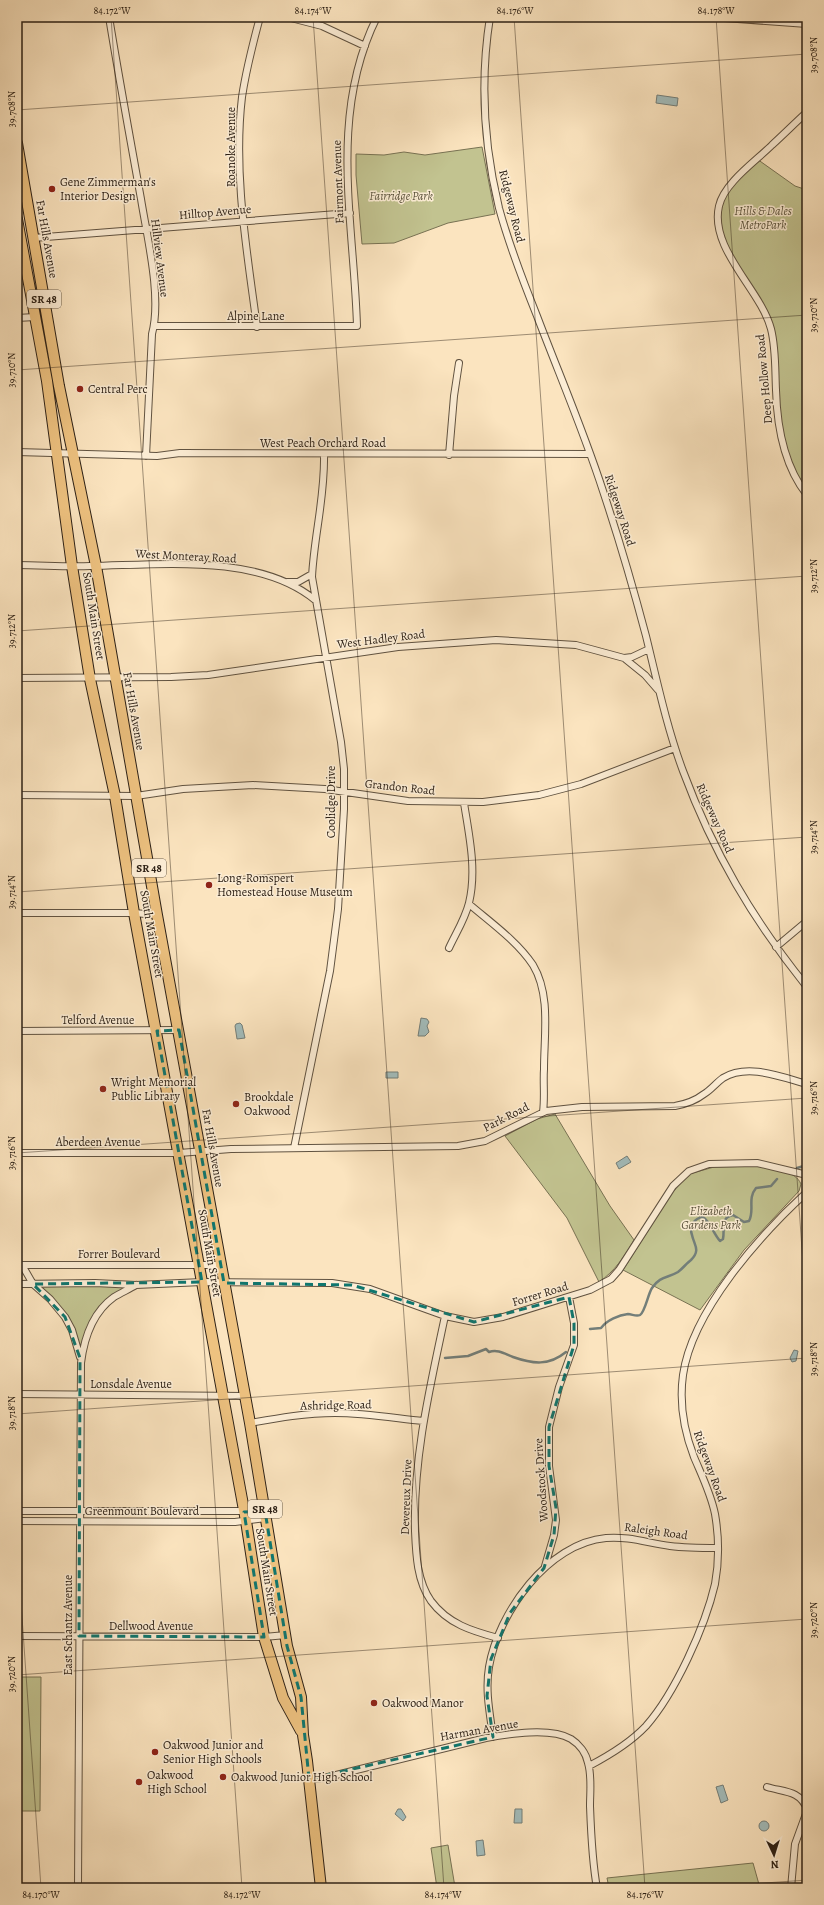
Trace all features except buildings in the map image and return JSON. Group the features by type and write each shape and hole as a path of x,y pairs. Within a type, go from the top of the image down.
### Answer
{"main road":[{"name":"Far Hills Avenue","path":"17,143 58,379 96,566 157,915 224,1283"},
{"name":"SR 48","path":"17,219 35,317"},
{"name":"South Main Street","path":"35,317 47,382 51,453 72,566 90,679 115,796 134,913 157,1031 245,1517 264,1637 283,1698 303,1735"},
{"name":"South Main Street","path":"224,1283 250,1423 286,1635 301,1697 303,1735"},
{"name":"SR 48","path":"303,1735 321,1888"}],"street":[{"name":"Hillview Avenue","path":"109,17 146,228 154,283 154,326 152,334 146,456"},
{"name":"Roanoke Avenue","path":"257,327 239,173 242,97 248,64 260,17"},
{"path":"287,17 322,26 365,46"},
{"name":"Fairmont Avenue","path":"357,326 354,257 347,175 348,131 356,79 365,46 377,17"},
{"name":"Ridgeway Road","path":"490,17 485,66 485,108 488,148 498,205 519,272 590,454 625,560 675,748 696,804 722,860 738,889 776,947 807,987"},
{"path":"711,17 753,22 807,24"},
{"name":"Deep Hollow Road","path":"807,112 729,187 719,206 718,217 726,247 760,302 771,329 775,357 777,404 783,446 793,475 807,495"},
{"name":"Hilltop Avenue","path":"34,238 350,213"},
{"path":"17,318 35,317"},
{"name":"Alpine Lane","path":"154,326 357,326"},
{"path":"449,455 454,396 459,363"},
{"name":"West Peach Orchard Road","path":"17,452 146,456 180,453 324,455 590,454"},
{"name":"Coolidge Drive","path":"294,1148 330,971 338,909 344,792 341,742 315,600 312,574 313,556 323,497 324,455"},
{"name":"West Monteray Road","path":"17,565 148,565 214,567 253,572 287,582 306,592 315,600"},
{"path":"287,582 298,582 312,574"},
{"name":"West Hadley Road","path":"17,678 90,679 208,675 326,657 427,644 496,640 576,645 624,658 652,682 659,691"},
{"path":"624,658 632,657 649,649"},
{"name":"Grandon Road","path":"17,795 136,796 183,789 253,785 297,787 409,801 464,803 511,799 567,788 613,773 675,748"},
{"path":"449,948 469,904 472,863 464,803"},
{"path":"469,904 526,955 538,975 544,994 545,1018 543,1112"},
{"path":"17,913 134,913 157,915"},
{"path":"776,947 807,921"},
{"name":"Telford Avenue","path":"17,1031 179,1030"},
{"name":"Park Road","path":"179,1152 294,1148 420,1148 472,1144 499,1135 543,1112 582,1107 676,1106 695,1100 724,1078 742,1071 763,1073 807,1084"},
{"name":"Aberdeen Avenue","path":"17,1153 179,1152"},
{"name":"Forrer Road","path":"202,1282 332,1283 379,1292 445,1316 465,1321 485,1321 569,1297 600,1286 619,1270 673,1186 689,1171 710,1164 757,1163 807,1175"},
{"name":"Ridgeway Road","path":"589,1766 620,1748 647,1725 676,1680 703,1621 715,1584 718,1530 715,1512 683,1420 682,1391 687,1354 692,1338 712,1302 760,1240 807,1192"},
{"name":"Forrer Boulevard","path":"20,1265 221,1265"},
{"name":"East Schantz Avenue","path":"20,1265 33,1284 50,1298 65,1317 78,1346 81,1363 78,1888"},
{"path":"17,1284 95,1283 136,1285 202,1282"},
{"name":"East Schantz Avenue","path":"81,1363 87,1335 99,1312 116,1296 136,1285"},
{"name":"Woodstock Drive","path":"544,1568 554,1535 556,1520 549,1466 549,1427 558,1387 574,1345 574,1323 569,1297"},
{"name":"Devereux Drive","path":"445,1316 423,1421 417,1466 414,1509 415,1540 420,1578 431,1600 447,1618 472,1631 498,1638"},
{"name":"Lonsdale Avenue","path":"17,1394 245,1396"},
{"name":"Ashridge Road","path":"250,1423 310,1414 335,1413 423,1421"},
{"name":"Greenmount Boulevard","path":"17,1511 79,1511 245,1517 265,1515"},
{"name":"Greenmount Boulevard","path":"17,1521 245,1517 265,1515"},
{"name":"Raleigh Road","path":"493,1737 487,1696 487,1681 491,1659 498,1638 510,1613 521,1596 544,1568 568,1550 580,1544 605,1538 635,1539 689,1548 718,1548"},
{"name":"Dellwood Avenue","path":"17,1636 264,1637 286,1635"},
{"name":"Harman Avenue","path":"309,1780 324,1778 456,1744 493,1737 543,1733 564,1736 571,1739 582,1750 589,1766 592,1852 597,1888"},
{"path":"767,1787 792,1792 802,1799 807,1810 794,1844 791,1888"}],"highlighted area":[{"path":"179,1030 224,1283 352,1285 474,1322 569,1297 574,1323 574,1345 549,1427 549,1466 556,1508 554,1535 544,1568 510,1613 491,1659 487,1696 493,1737 309,1779 301,1697 287,1646 265,1511 244,1512 264,1637 79,1636 80,1358 65,1317 33,1284 202,1282 157,1031"}],"green space":[{"path":"711,17 807,17 807,24"},
{"name":"Fairridge Park","path":"482,147 495,214 448,223 394,243 362,244 356,175 356,154 384,155 404,152 425,155"},
{"name":"Hills & Dales MetroPark","path":"757,159 795,186 807,190 807,495 783,446 771,329 733,261 719,223 723,195"},
{"path":"555,1114 610,1206 634,1240 619,1263 599,1282 567,1218 505,1136 537,1119"},
{"name":"Elizabeth Gardens Park","path":"761,1166 784,1171 794,1176 801,1184 799,1191 744,1250 700,1310 623,1270 672,1193 689,1174 714,1167"},
{"path":"33,1284 123,1284 125,1292 99,1312 82,1355 65,1317"},
{"path":"17,1677 41,1677 40,1811 17,1811"},
{"path":"448,1845 455,1887 437,1888 431,1848"},
{"path":"753,1863 760,1888 609,1888 607,1878"}],"water":[{"path":"657,95 678,98 677,106 656,103"},
{"path":"421,1018 427,1019 429,1022 427,1026 429,1032 425,1036 418,1036"},
{"path":"240,1023 242,1025 245,1038 237,1039 235,1026 236,1024"},
{"path":"386,1072 398,1072 398,1078 386,1078"},
{"path":"627,1156 631,1162 619,1169 616,1163"},
{"path":"794,1350 798,1351 796,1361 792,1362 790,1358"},
{"path":"723,1785 728,1800 721,1803 716,1787"},
{"path":"398,1809 401,1809 406,1817 403,1821 395,1814"},
{"path":"515,1809 522,1809 522,1823 514,1823"},
{"path":"762,1821 766,1821 769,1826 766,1831 762,1831 759,1828 759,1824"},
{"path":"483,1840 485,1855 477,1856 476,1841"}],"waterway":[{"path":"797,1168 807,1165"},
{"path":"590,1329 601,1328 613,1318 621,1315 640,1315 655,1284 661,1279 678,1272 696,1253 691,1229 693,1223 697,1219 703,1217 720,1241 723,1239 726,1218 733,1215 744,1222 749,1221 751,1217 751,1200 753,1192 756,1188 771,1186 777,1179"},
{"path":"445,1358 468,1356 486,1349 489,1352 498,1351 527,1361 547,1362 560,1357 566,1352"}],"place":[{"name":"Gene Zimmerman's Interior Design","path":"52,189"},
{"name":"Central Perc","path":"80,389"},
{"name":"Long-Romspert Homestead House Museum","path":"209,885"},
{"name":"Wright Memorial Public Library","path":"103,1089"},
{"name":"Brookdale Oakwood","path":"236,1104"},
{"name":"Oakwood Manor","path":"374,1703"},
{"name":"Oakwood Junior and Senior High Schools","path":"155,1752"},
{"name":"Oakwood Junior High School","path":"223,1777"},
{"name":"Oakwood High School","path":"139,1782"}]}
